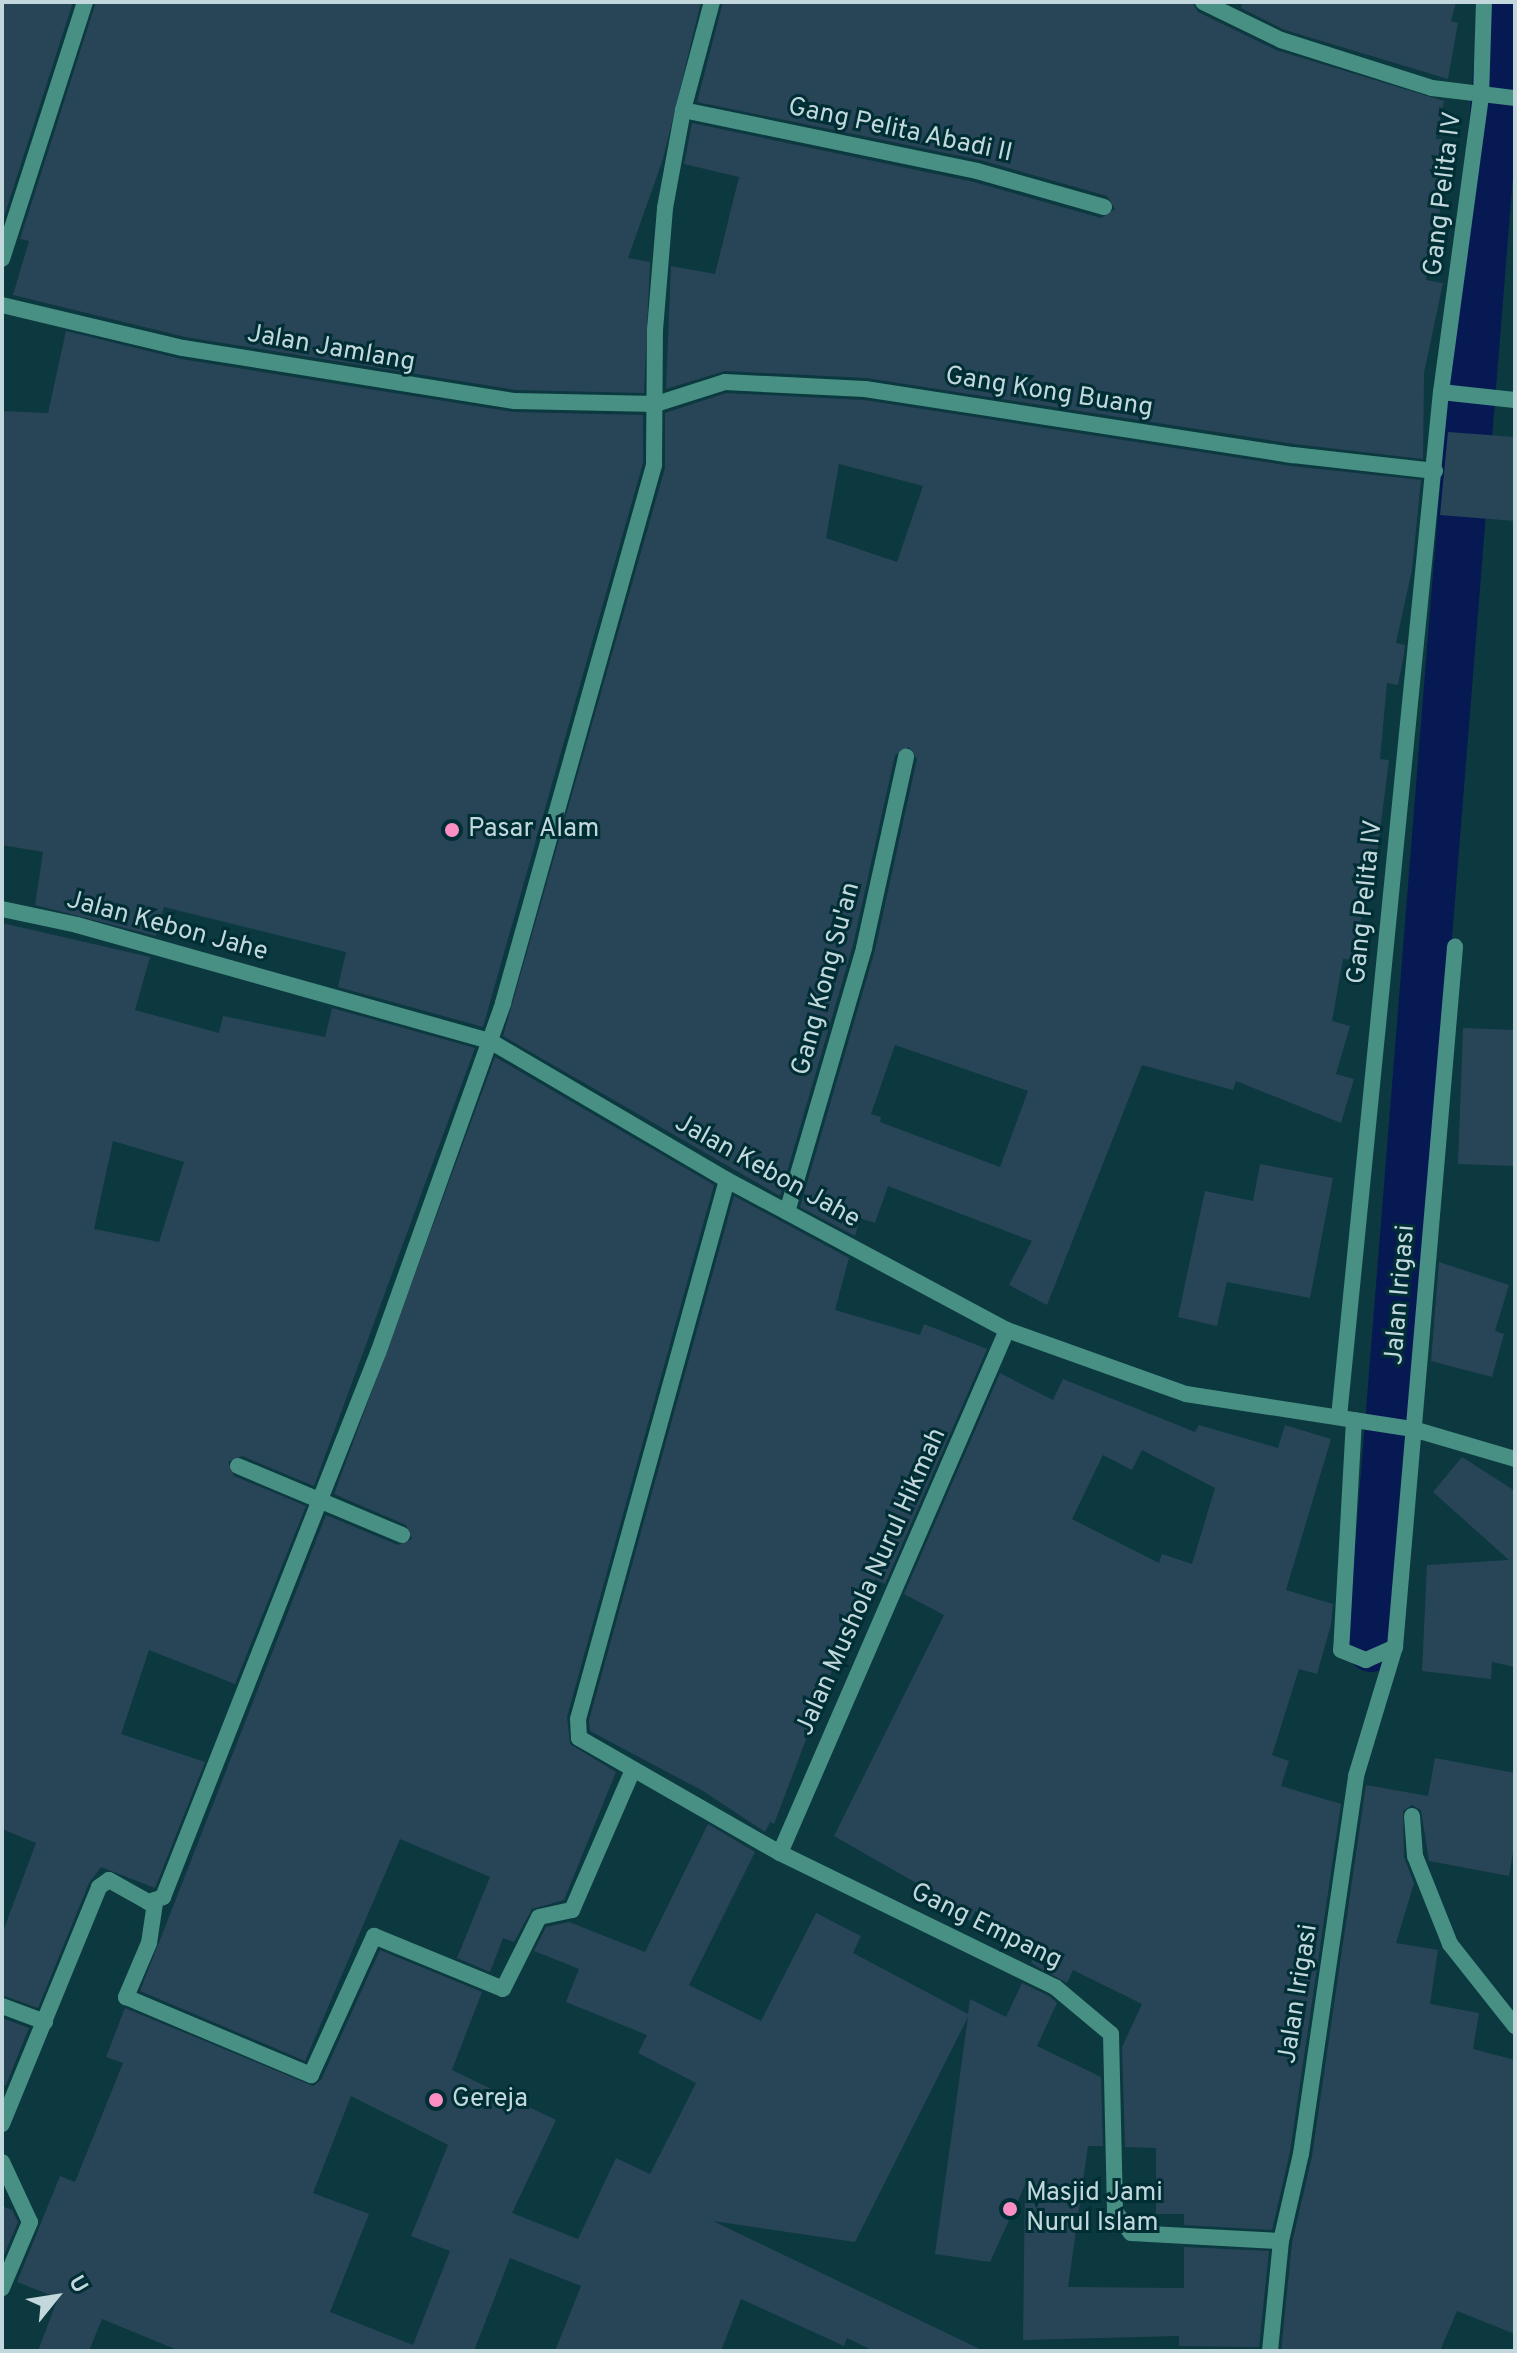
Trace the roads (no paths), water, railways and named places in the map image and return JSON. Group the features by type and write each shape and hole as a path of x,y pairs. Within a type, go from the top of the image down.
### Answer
{"street":[{"path":"2,259 85,2"},
{"path":"633,1770 572,1910 539,1917 503,1989 374,1936 311,2075 126,1997 149,1943 155,1903 163,1897 319,1500 490,1041 654,465 655,330 664,223 683,110 712,2"},
{"path":"1203,2 1281,40 1432,88 1497,97"},
{"name":"Gang Pelita IV","path":"1351,1419 1435,471 1497,97 1484,2"},
{"name":"Gang Pelita Abadi II","path":"683,110 977,171 1104,207"},
{"name":"Jalan Jamlang","path":"2,305 183,348 441,392 539,403 656,404"},
{"name":"Gang Kong Buang","path":"656,404 725,382 865,389 1293,455 1435,471"},
{"path":"1448,392 1515,400"},
{"name":"Gang Kong Su'an","path":"787,1212 864,948 906,757"},
{"name":"Jalan Kebon Jahe","path":"2,909 77,925 490,1041 727,1180 1007,1330 1186,1394 1407,1428 1515,1459"},
{"name":"Jalan Irigasi","path":"1270,2351 1281,2241 1301,2154 1356,1776 1395,1647 1407,1428 1455,947"},
{"name":"Gang Empang","path":"727,1180 578,1719 579,1738 780,1853 1055,1987 1111,2034 1115,2211 1131,2233 1281,2241"},
{"name":"Jalan Mushola Nurul Hikmah","path":"780,1853 1007,1330"},
{"path":"1351,1419 1341,1650 1366,1660 1395,1647"},
{"path":"238,1466 402,1535"},
{"path":"1412,1816 1415,1856 1450,1944 1515,2026"},
{"path":"2,2124 102,1883 109,1880 155,1903"},
{"path":"2,2006 45,2022"},
{"path":"2,2162 30,2222 2,2288"}],"waterway":[{"path":"1371,1648 1503,2"}],"place":[{"name":"Pasar Alam","path":"452,830"},
{"name":"Gereja","path":"436,2100"},
{"name":"Masjid Jami Nurul Islam","path":"1010,2209"}]}
